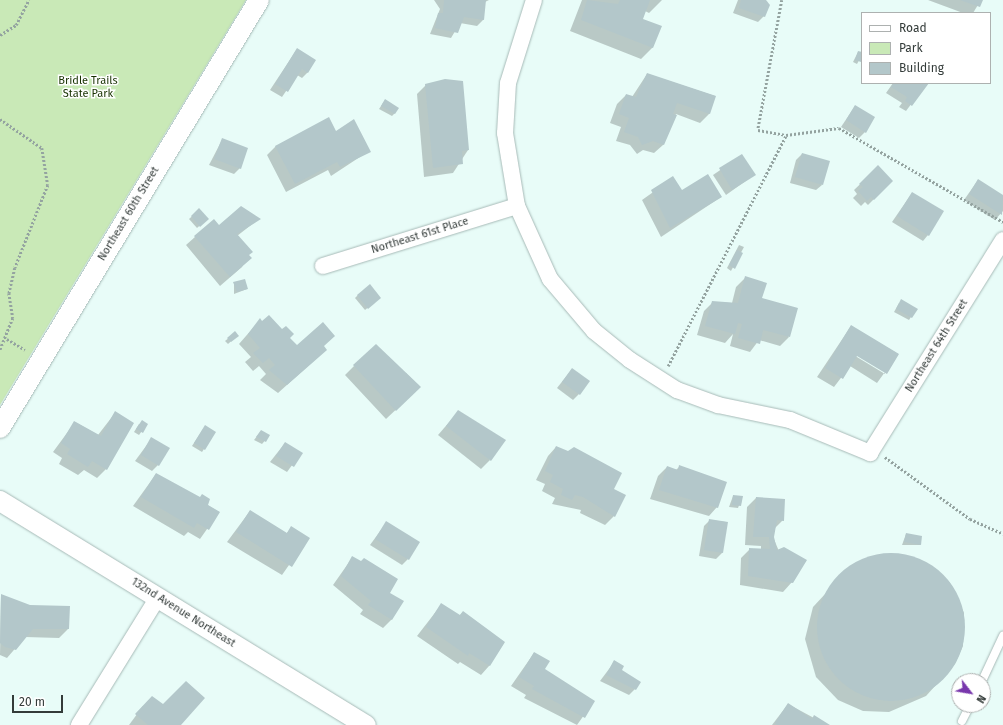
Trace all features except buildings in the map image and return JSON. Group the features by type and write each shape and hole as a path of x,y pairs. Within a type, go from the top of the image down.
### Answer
{"street":[{"name":"Northeast 60th Street","path":"0,428 258,0"},
{"path":"534,0 508,83 506,133 517,206 550,279 594,331 662,380 718,405 790,420 870,453"},
{"name":"Northeast 61st Place","path":"323,266 517,206"},
{"name":"Northeast 64th Street","path":"870,453 1003,240"},
{"name":"132nd Avenue Northeast","path":"0,501 366,725"},
{"path":"79,725 158,597"}],"lane":[{"path":"986,673 1003,636"},
{"path":"962,721 966,713"}],"path":[{"path":"0,35 16,25 29,0"},
{"path":"782,0 758,130 786,135 839,128 1003,222"},
{"path":"0,119 42,148 48,185 15,268 9,293 13,318 7,339 0,350"},
{"path":"662,380 786,135"},
{"path":"7,339 40,360"},
{"path":"870,453 886,457 970,519 1003,534"}],"green space":[{"name":"Bridle Trails State Park","path":"0,0 246,0 0,405"}]}
